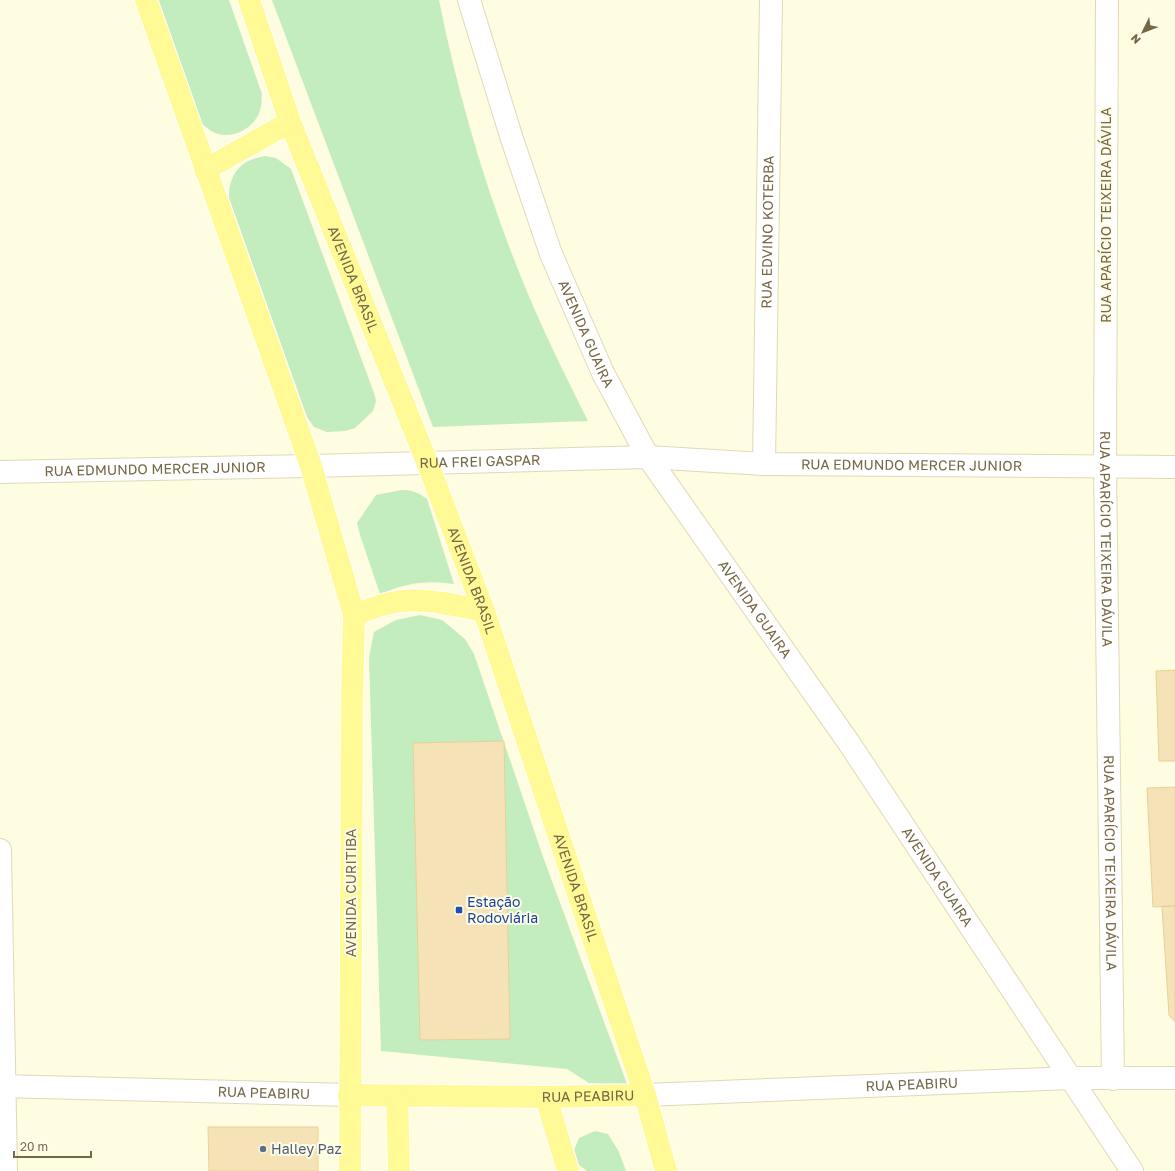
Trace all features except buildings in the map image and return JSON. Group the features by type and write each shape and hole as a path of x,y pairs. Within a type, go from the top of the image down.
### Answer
{"main road":[{"path":"146,0 310,466 354,615 387,604 411,600 437,602 484,611"},
{"name":"AVENIDA BRASIL","path":"249,0 290,122 427,462 484,611 645,1095 666,1171"},
{"path":"206,170 290,122"},
{"name":"AVENIDA CURITIBA","path":"350,1171 352,702 354,615"},
{"name":"RUA PEABIRU","path":"350,1095 546,1097 645,1095"},
{"path":"397,1096 399,1171"},
{"path":"546,1097 568,1171"}],"street":[{"name":"AVENIDA GUAIRA","path":"469,0 512,139 551,254 603,373 648,457 848,743 1072,1078 1132,1171"},
{"name":"RUA EDVINO KOTERBA","path":"764,464 771,0"},
{"name":"RUA APARÍCIO TEIXEIRA DÁVILA","path":"1107,0 1105,467 1113,1078"},
{"name":"RUA FREI GASPAR","path":"310,466 648,457"},
{"name":"RUA EDMUNDO MERCER JUNIOR","path":"648,457 764,464 1175,467"},
{"name":"RUA EDMUNDO MERCER JUNIOR","path":"0,472 310,466"},
{"path":"0,850 2,1086 6,1171"},
{"name":"RUA PEABIRU","path":"645,1095 1072,1078 1175,1078"},
{"name":"RUA PEABIRU","path":"2,1086 350,1095"}],"green space":[{"path":"155,0 229,0 262,94 259,113 256,120 251,125 239,133 225,135 218,134 210,130 199,122"},
{"path":"272,0 439,0 447,39 467,117 490,194 539,321 588,421 433,427"},
{"path":"265,156 276,158 291,169 374,393 376,401 373,411 355,428 345,431 327,432 314,427 307,417 229,198 231,182 238,170 249,161"},
{"path":"402,490 415,492 427,499 454,584 434,582 416,583 380,594 357,523 376,495"},
{"path":"420,615 442,620 465,639 474,654 542,854 627,1084 589,1083 567,1069 381,1051 369,657 374,632 396,620"},
{"path":"595,1131 608,1134 619,1152 626,1171 587,1171 579,1165 574,1150 579,1138"}],"place":[{"name":"Estação Rodoviária","path":"459,910"},
{"name":"Halley Paz","path":"263,1149"}]}
